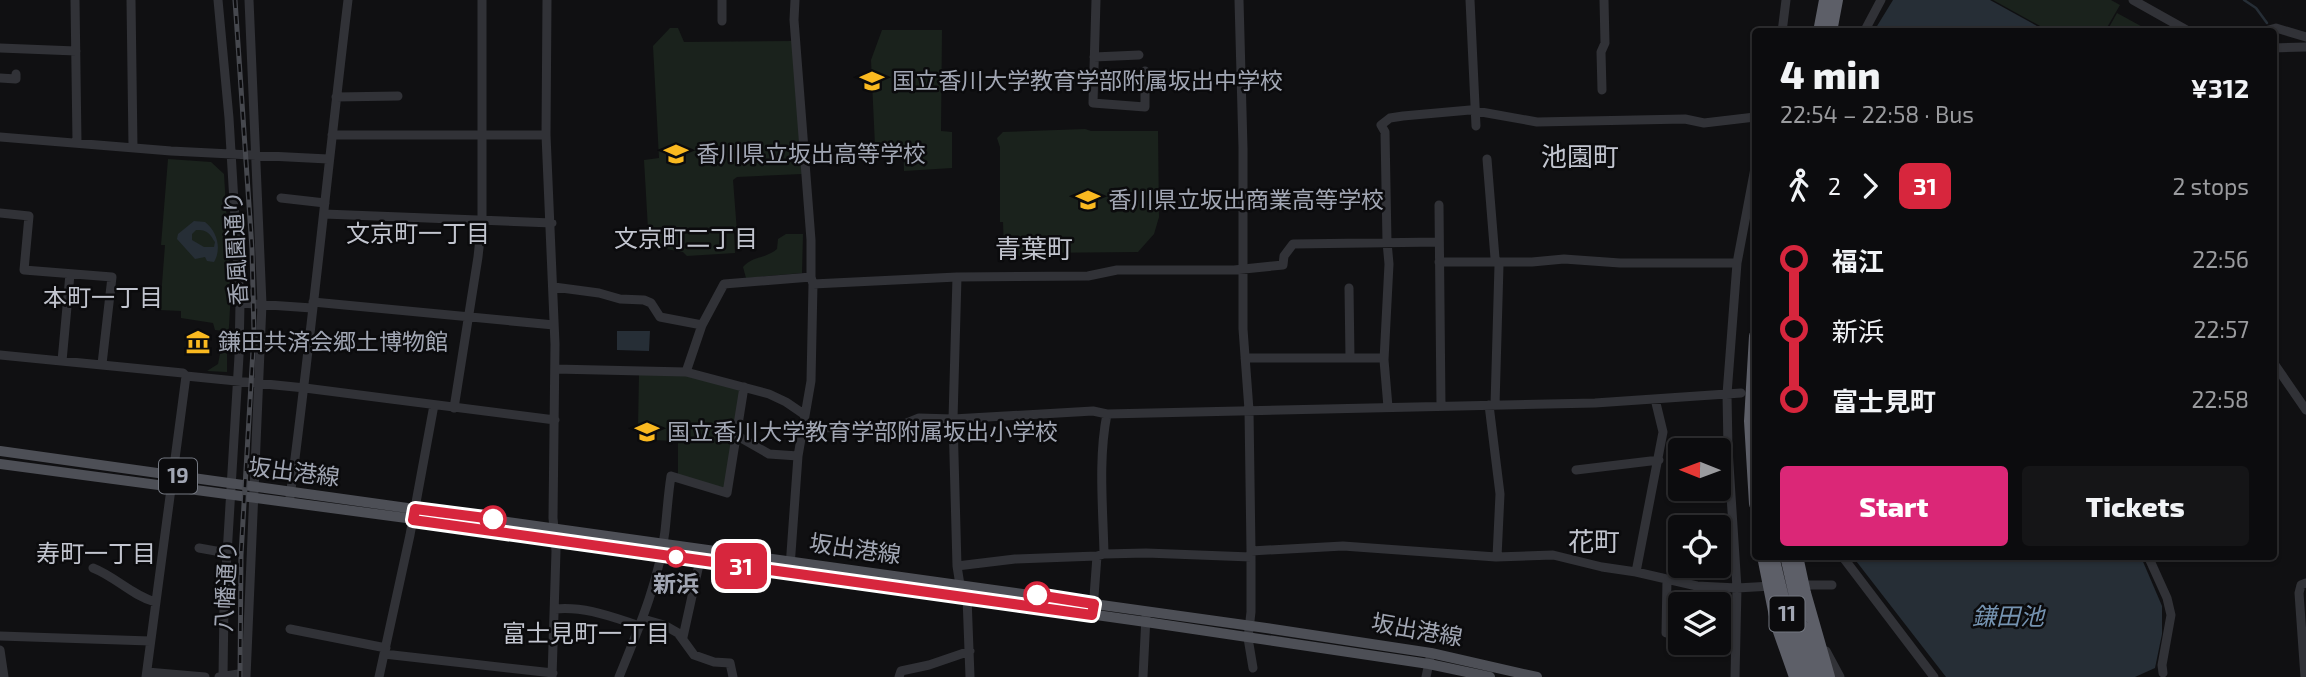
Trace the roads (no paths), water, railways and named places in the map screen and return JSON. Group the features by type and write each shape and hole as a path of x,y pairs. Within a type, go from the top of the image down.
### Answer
{"highway":[{"path":"1820,28 1825,0"},
{"path":"1832,28 1837,0"},
{"path":"1752,388 1752,454"},
{"path":"1764,560 1777,626 1807,674"},
{"name":"11","path":"1774,560 1789,623 1807,674"},
{"name":"11","path":"1787,560 1801,623 1807,674"},
{"path":"1797,560 1800,585 1829,677"}],"main road":[{"name":"坂出港線","path":"0,451 172,481 414,514 555,539 661,549 790,567 967,597 1146,617 1249,625 1537,677"},
{"name":"坂出港線","path":"0,464 172,481"},
{"name":"坂出港線","path":"661,549 700,560 960,585 1093,610"},
{"name":"坂出港線","path":"1146,617 1248,638 1430,659 1489,677"}],"street":[{"path":"75,0 77,142"},
{"path":"131,0 133,147"},
{"name":"香風園通り","path":"218,0 240,303 231,490"},
{"path":"217,677 246,675 260,384 262,304 249,0"},
{"path":"290,497 305,388 328,159 348,0"},
{"path":"454,408 482,220 482,0"},
{"path":"290,629 385,651 552,675 555,609 555,369 552,223 546,135 547,0"},
{"path":"722,0 722,21"},
{"path":"790,567 798,456 811,381 812,280 794,20 795,0"},
{"path":"1096,0 1093,103 1145,107 1145,71"},
{"path":"1239,0 1245,358 1249,410 1251,554 1248,638 1253,668"},
{"path":"1470,0 1476,126"},
{"path":"1602,90 1604,0"},
{"path":"1782,28 1786,0"},
{"path":"1866,28 1881,0"},
{"path":"2133,0 2183,28"},
{"path":"2277,28 2306,37"},
{"path":"2277,48 2306,47"},
{"path":"0,48 76,51"},
{"path":"1094,57 1139,55"},
{"path":"0,78 16,79 16,74"},
{"path":"336,97 398,96"},
{"path":"1388,407 1384,358 1389,264 1385,132 1381,125 1390,118 1476,110 1537,122 1685,119 1704,123 1752,117"},
{"path":"332,135 546,135"},
{"path":"0,137 231,155 328,159"},
{"path":"1488,159 1499,265 1492,405 1500,494 1497,557"},
{"path":"1735,677 1737,588 1727,394 1737,263 1752,184"},
{"path":"281,198 325,203"},
{"path":"1439,205 1441,406"},
{"path":"0,213 29,216 24,270 112,277 102,364"},
{"path":"324,214 552,223"},
{"path":"686,372 702,325 724,284 1088,276 1128,269 1243,270 1283,265 1284,256 1293,244 1439,242"},
{"path":"1439,262 1564,259 1737,263"},
{"path":"62,361 70,274"},
{"path":"957,278 953,419 957,566 960,585 967,597 970,677"},
{"path":"554,287 599,293 620,299 644,300 652,303 660,317 702,325"},
{"path":"1349,288 1350,358"},
{"path":"240,303 312,305 554,325"},
{"path":"0,355 183,373 186,376 305,388 555,420"},
{"path":"1245,358 1384,358"},
{"path":"2277,368 2306,410"},
{"path":"555,369 686,372 744,387 786,402 805,415"},
{"path":"186,376 146,674 205,677"},
{"path":"619,677 642,622 661,549 671,477 727,493 744,387"},
{"path":"803,428 902,425 919,418 953,419 1093,411 1107,414 1578,404 1741,393"},
{"path":"1636,572 1663,432 1656,399"},
{"path":"379,677 435,405"},
{"path":"1093,610 1100,555 1104,428 1107,414"},
{"path":"736,435 769,454 798,456"},
{"path":"1576,470 1659,460"},
{"name":"八幡通り","path":"223,677 231,490"},
{"path":"957,566 1015,559 1146,553 1251,554 1343,546 1497,557 1553,555 1697,586 1769,586"},
{"path":"199,548 227,553"},
{"path":"683,637 700,560"},
{"path":"1845,560 1934,677"},
{"path":"2150,560 2167,598 2171,614 2162,665 2165,675 2152,677"},
{"path":"93,568 113,577 132,593 155,602"},
{"path":"1666,633 1667,579"},
{"path":"2305,677 2299,593 2301,585 2306,583"},
{"path":"1800,585 1832,585"},
{"path":"555,609 572,607 664,625 683,637 694,655 714,662 730,663 733,677"},
{"path":"1143,677 1146,617"},
{"path":"0,636 150,641"},
{"path":"899,677 901,671 970,651"},
{"path":"1826,651 1840,677"},
{"path":"0,656 4,677"},
{"path":"1426,677 1430,659"}],"water":[{"path":"1893,0 1990,0 2041,28 1876,28"},
{"path":"194,221 205,222 213,230 217,241 218,252 214,262 207,261 205,257 195,259 177,239 178,234","holes":["196,230 210,234 215,242 214,247 204,247 192,240 192,234"]},
{"path":"617,331 650,331 649,351 617,350"},
{"name":"鎌田池","path":"1855,560 2142,560 2162,606 2162,634 2155,668 2135,677 1946,677"}],"waterway":[{"path":"2244,0 2256,8 2267,23"}],"railway":[{"path":"235,0 252,249 254,333 241,555 240,677"}],"place":[{"name":"国立香川大学教育学部附属坂出中学校","path":"872,81"},
{"name":"香川県立坂出高等学校","path":"676,154"},
{"name":"香川県立坂出商業高等学校","path":"1088,200"},
{"name":"鎌田共済会郷土博物館","path":"198,342"},
{"name":"国立香川大学教育学部附属坂出小学校","path":"647,432"},
{"name":"新浜","path":"676,557"}],"district":[{"name":"池園町","path":"1580,157"},
{"name":"文京町一丁目","path":"418,234"},
{"name":"文京町二丁目","path":"686,239"},
{"name":"青葉町","path":"1034,249"},
{"name":"本町一丁目","path":"103,298"},
{"name":"花町","path":"1594,542"},
{"name":"寿町一丁目","path":"96,554"},
{"name":"富士見町一丁目","path":"586,634"}]}
